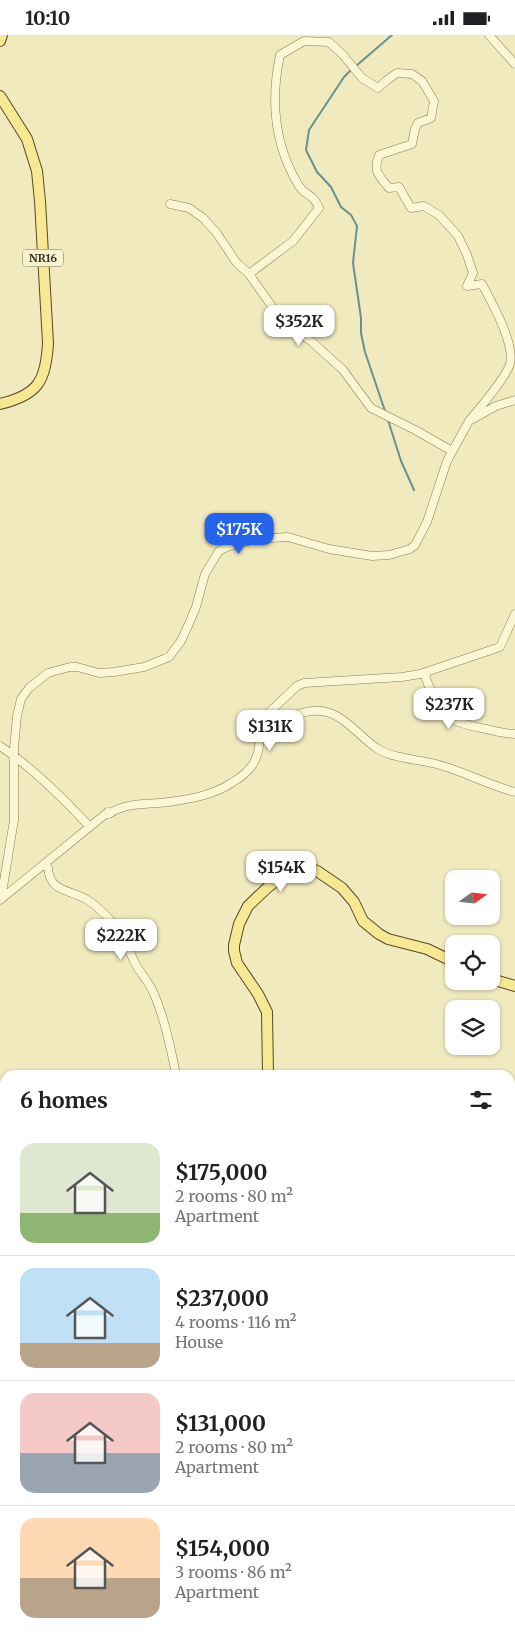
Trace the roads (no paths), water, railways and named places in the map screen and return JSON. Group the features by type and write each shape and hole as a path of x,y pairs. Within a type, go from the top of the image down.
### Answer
{"main road":[{"path":"0,41 2,35"},
{"name":"NR16","path":"0,96 27,139 37,171 48,343 46,364 38,385 25,396 0,404"},
{"path":"268,1070 267,1013 258,994 237,963 234,945 239,924 248,906 284,875 301,869 317,871 342,888 354,902 363,921 379,934 388,939 427,949 445,958"},
{"path":"500,982 515,987"}],"street":[{"path":"489,35 515,64"},
{"path":"0,899 14,820 14,756 17,716 21,699 29,688 48,673 78,667 99,673 126,671 158,663 169,657 184,636 196,607 205,574 219,551 255,539 288,537 322,548 372,556 389,555 412,548 427,522 452,451 469,421 490,396 510,365 510,353 505,332 482,284 467,286 474,273 458,236 439,215 424,206 411,208 399,187 389,188 377,173 376,164 380,155 412,144 418,123 431,118 434,101 422,81 412,74 398,73 387,79 378,89 362,78 343,55 329,42 304,41 280,55 276,72 274,116 283,155 300,189 315,199 319,208 293,241 249,274"},
{"path":"170,204 189,208 203,218 216,232 236,262 249,274 273,308 294,330 311,341 343,370 371,409 417,431 452,451"},
{"path":"469,421 496,406 515,400"},
{"path":"0,899 108,812 109,814 117,809 143,803 167,802 198,797 221,790 245,774 254,762 260,748 261,720 276,708 292,689 301,684 402,677 425,673 498,648 503,644 515,614"},
{"path":"425,673 426,681 446,716 471,726 499,733 515,734"},
{"path":"260,730 297,715 322,711 339,719 378,749 394,756 435,763 515,792"},
{"path":"0,746 62,797 89,826"},
{"path":"43,865 48,867 49,876 56,887 84,898 116,925 138,969 154,991 166,1030 175,1070"}],"waterway":[{"path":"356,66 392,35"},
{"path":"352,69 344,77 309,130 306,150 317,172 331,187 341,207 351,215 357,226 353,263 361,318 361,333 365,352 385,411"},
{"path":"388,420 401,461 414,490"}]}
